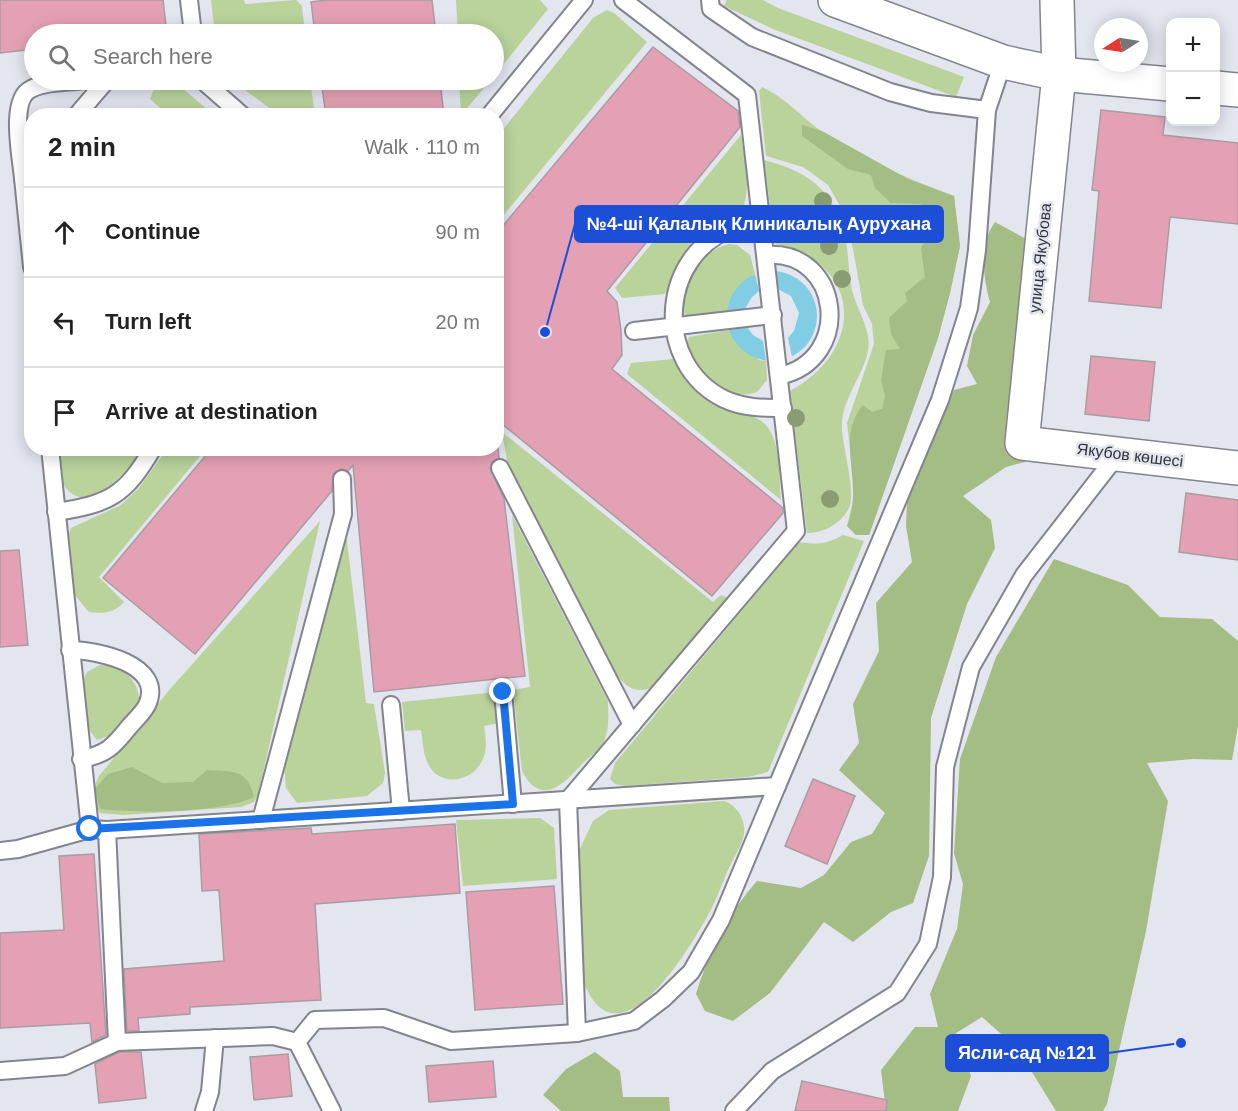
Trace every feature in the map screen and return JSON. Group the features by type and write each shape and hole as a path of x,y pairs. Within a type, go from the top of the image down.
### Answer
{"street":[{"path":"835,0 1004,62 1059,74 1166,84"},
{"name":"улица Якубова","path":"1022,443 1059,74 1057,0"},
{"path":"1220,88 1238,90"},
{"name":"Якубов көшесі","path":"1022,443 1238,468"}],"lane":[{"path":"189,0 192,24"},
{"path":"496,108 584,0"},
{"path":"577,1033 568,800 795,531 779,369 747,95 623,0"},
{"path":"710,0 711,9 752,37 858,80 890,92 931,103 987,110"},
{"path":"297,1042 315,1020 384,1018 451,1041 577,1033 634,1021 663,999 691,972 720,920 940,400 969,308 977,250 987,110 1004,62"},
{"path":"24,152 18,111 20,98 28,90"},
{"path":"83,108 98,90"},
{"path":"213,90 234,108"},
{"path":"762,224 739,226 710,241 687,265 675,295 673,327 683,358 700,382 724,399 752,408 783,408"},
{"path":"766,263 779,254 799,261 815,274 826,293 831,313 828,334 818,353 804,366 779,369"},
{"path":"634,331 773,315"},
{"path":"734,1111 772,1071 897,993 928,944 942,877 945,766 970,668 1024,575 1118,454"},
{"path":"51,456 90,829"},
{"path":"56,512 91,507 117,496 148,456"},
{"path":"500,468 632,725"},
{"path":"261,820 343,514 342,479"},
{"path":"70,650 88,650 126,662 145,677 150,691 147,705 112,748 98,756 81,759"},
{"path":"503,692 513,804"},
{"path":"391,705 402,811"},
{"path":"0,851 18,849 90,829 107,830 777,786"},
{"path":"107,830 117,1042"},
{"path":"0,1071 65,1066 117,1042 273,1036 297,1042 332,1111"},
{"path":"204,1111 210,1092 215,1038"}],"green space":[{"path":"211,0 244,0 245,4 296,0 302,6 304,24 214,24"},
{"path":"456,0 540,0 548,9 504,64 504,24 457,24"},
{"path":"727,0 763,0 778,8 964,77 956,97 773,29 724,6"},
{"path":"607,10 614,13 647,42 504,215 504,128 593,18"},
{"path":"762,87 852,151 954,196 960,246 950,293 938,338 869,535 856,535 847,526 855,492 847,423 874,344 872,324 863,305 853,249 843,211 828,185 803,167 766,156 759,91"},
{"path":"154,90 184,90 206,108 160,108 150,99"},
{"path":"245,90 311,90 314,108 269,108"},
{"path":"460,90 482,90 467,108 461,108"},
{"path":"802,125 822,131 908,179 954,196 960,246 950,293 938,338 869,535 856,535 847,526 852,510 853,494 851,433 855,418 863,405 872,412 882,409 885,396 881,380 886,350 900,349 891,334 889,318 907,301 905,293 925,277 921,248 930,231 921,204 891,203 875,188 871,175 848,169 802,136"},
{"path":"741,135 747,182 744,204 739,214 731,222 691,245 665,294 622,298 615,288"},
{"path":"764,160 794,170 806,177 827,195 834,207 845,236 852,290 869,343 865,360 843,414 842,433 851,502 848,510 835,524 813,533 807,533 790,391 815,374 832,354 842,332 844,310 839,288 825,270 804,254 775,244"},
{"path":"995,222 1026,239 1016,337 1014,409 1025,462 1006,467 963,496 991,520 995,548 967,604 931,718 929,856 913,903 891,912 853,942 824,922 770,993 733,1021 705,1011 696,994 720,934 737,907 757,881 801,888 824,875 851,842 872,834 885,813 839,770 859,743 853,704 879,651 876,603 912,562 906,526 907,501 954,390 977,384 967,366 973,335 990,302 984,261 986,240"},
{"path":"729,244 737,245 750,255 755,274 737,290 730,300 728,312 687,316 681,310 687,288 696,269 709,253"},
{"path":"729,330 759,360 766,361 767,380 757,392 733,393 714,383 698,365 687,344 689,337"},
{"path":"674,359 705,397 715,404 754,417 770,431 777,452 781,500 627,374 631,363"},
{"path":"504,434 713,602 721,595 728,598 655,686 637,690 627,686 614,671 507,461"},
{"path":"57,456 138,456 119,478 96,494 84,497 73,495 64,485 58,467"},
{"path":"162,456 200,456 99,577 124,602 108,612 89,612 74,594 67,541 71,528 121,505 139,488"},
{"path":"512,515 608,701 608,728 601,746 560,785 545,790 529,782 522,771 513,690 530,687"},
{"path":"320,521 258,795 254,802 241,807 123,815 100,813 94,795 99,776 171,688"},
{"path":"346,532 366,703 374,704 385,773 383,783 367,796 297,803 286,788 284,766"},
{"path":"843,535 864,541 768,772 748,777 624,786 615,784 610,779 615,763 799,542 822,543"},
{"path":"1054,559 1128,585 1160,617 1212,619 1238,641 1238,726 1232,760 1193,759 1147,763 1168,801 1146,931 1107,1104 1103,1111 1056,1111 1017,1048 982,1017 956,1033 971,1076 958,1111 886,1111 881,1070 915,1027 938,1027 930,994 957,929 963,884 954,853 960,759 996,657"},
{"path":"100,665 115,668 127,675 136,686 139,701 112,735 97,740 86,726 84,679 87,672"},
{"path":"496,692 499,723 484,726 486,749 481,763 470,774 456,779 442,777 435,773 426,759 421,730 405,731 402,702"},
{"path":"132,767 162,783 193,782 207,770 238,773 247,781 254,797 220,807 178,811 100,809 95,789 108,774"},
{"path":"724,801 740,814 744,824 744,834 711,910 694,939 666,979 648,997 631,1009 614,1013 598,1005 584,983 577,855 593,821 609,810"},
{"path":"540,818 554,828 557,879 463,886 456,820"},
{"path":"595,1052 620,1071 623,1097 669,1097 670,1111 561,1111 543,1095 566,1069"}],"water":[{"path":"772,271 789,274 804,284 814,299 817,316 814,333 804,348 789,358 772,361 755,358 740,348 730,333 727,316 730,299 740,284 755,274"}],"pier":[{"path":"767,271 776,288 791,296 799,313 794,331 788,338 792,357 778,362 766,361 763,341 753,335 747,327 729,330 727,320 728,312 745,309 752,297 759,291 755,274"}],"building":[{"path":"0,0 163,0 166,24 24,24 24,50 0,53"},
{"path":"432,0 435,24 314,24 311,2"},
{"path":"653,47 738,111 740,127 607,291 617,302 621,330 622,355 612,369 783,508 783,513 712,596 504,426 504,224"},
{"path":"322,90 441,90 443,108 325,108"},
{"path":"1101,110 1165,117 1163,135 1238,143 1238,224 1170,217 1161,308 1089,301 1099,191 1092,190"},
{"path":"1091,356 1155,362 1149,421 1085,414"},
{"path":"205,456 499,456 492,462 490,468 504,499 525,676 374,692 353,465 348,471 341,469 333,474 332,491 195,654 103,578"},
{"path":"1186,493 1238,500 1238,560 1179,552"},
{"path":"19,550 28,645 0,647 0,551"},
{"path":"813,779 855,796 827,864 785,846"},
{"path":"455,824 460,893 315,904 321,1000 190,1007 190,1014 138,1018 139,1031 127,1031 124,969 224,961 219,890 202,891 199,834 311,828 312,834"},
{"path":"94,854 106,1035 92,1042 90,1023 0,1028 0,933 64,930 59,856"},
{"path":"554,886 563,1004 475,1010 466,892"},
{"path":"119,1052 141,1052 146,1098 99,1103 95,1064"},
{"path":"288,1054 292,1096 254,1100 250,1057"},
{"path":"493,1061 496,1097 429,1102 426,1066"},
{"path":"802,1081 887,1100 886,1111 795,1111"}],"place":[{"name":"№4-ші Қалалық Клиникалық Аурухана","path":"545,332"},
{"name":"Ясли-сад №121","path":"1181,1043"}],"route":[{"path":"90,829 513,804 503,692"}]}
